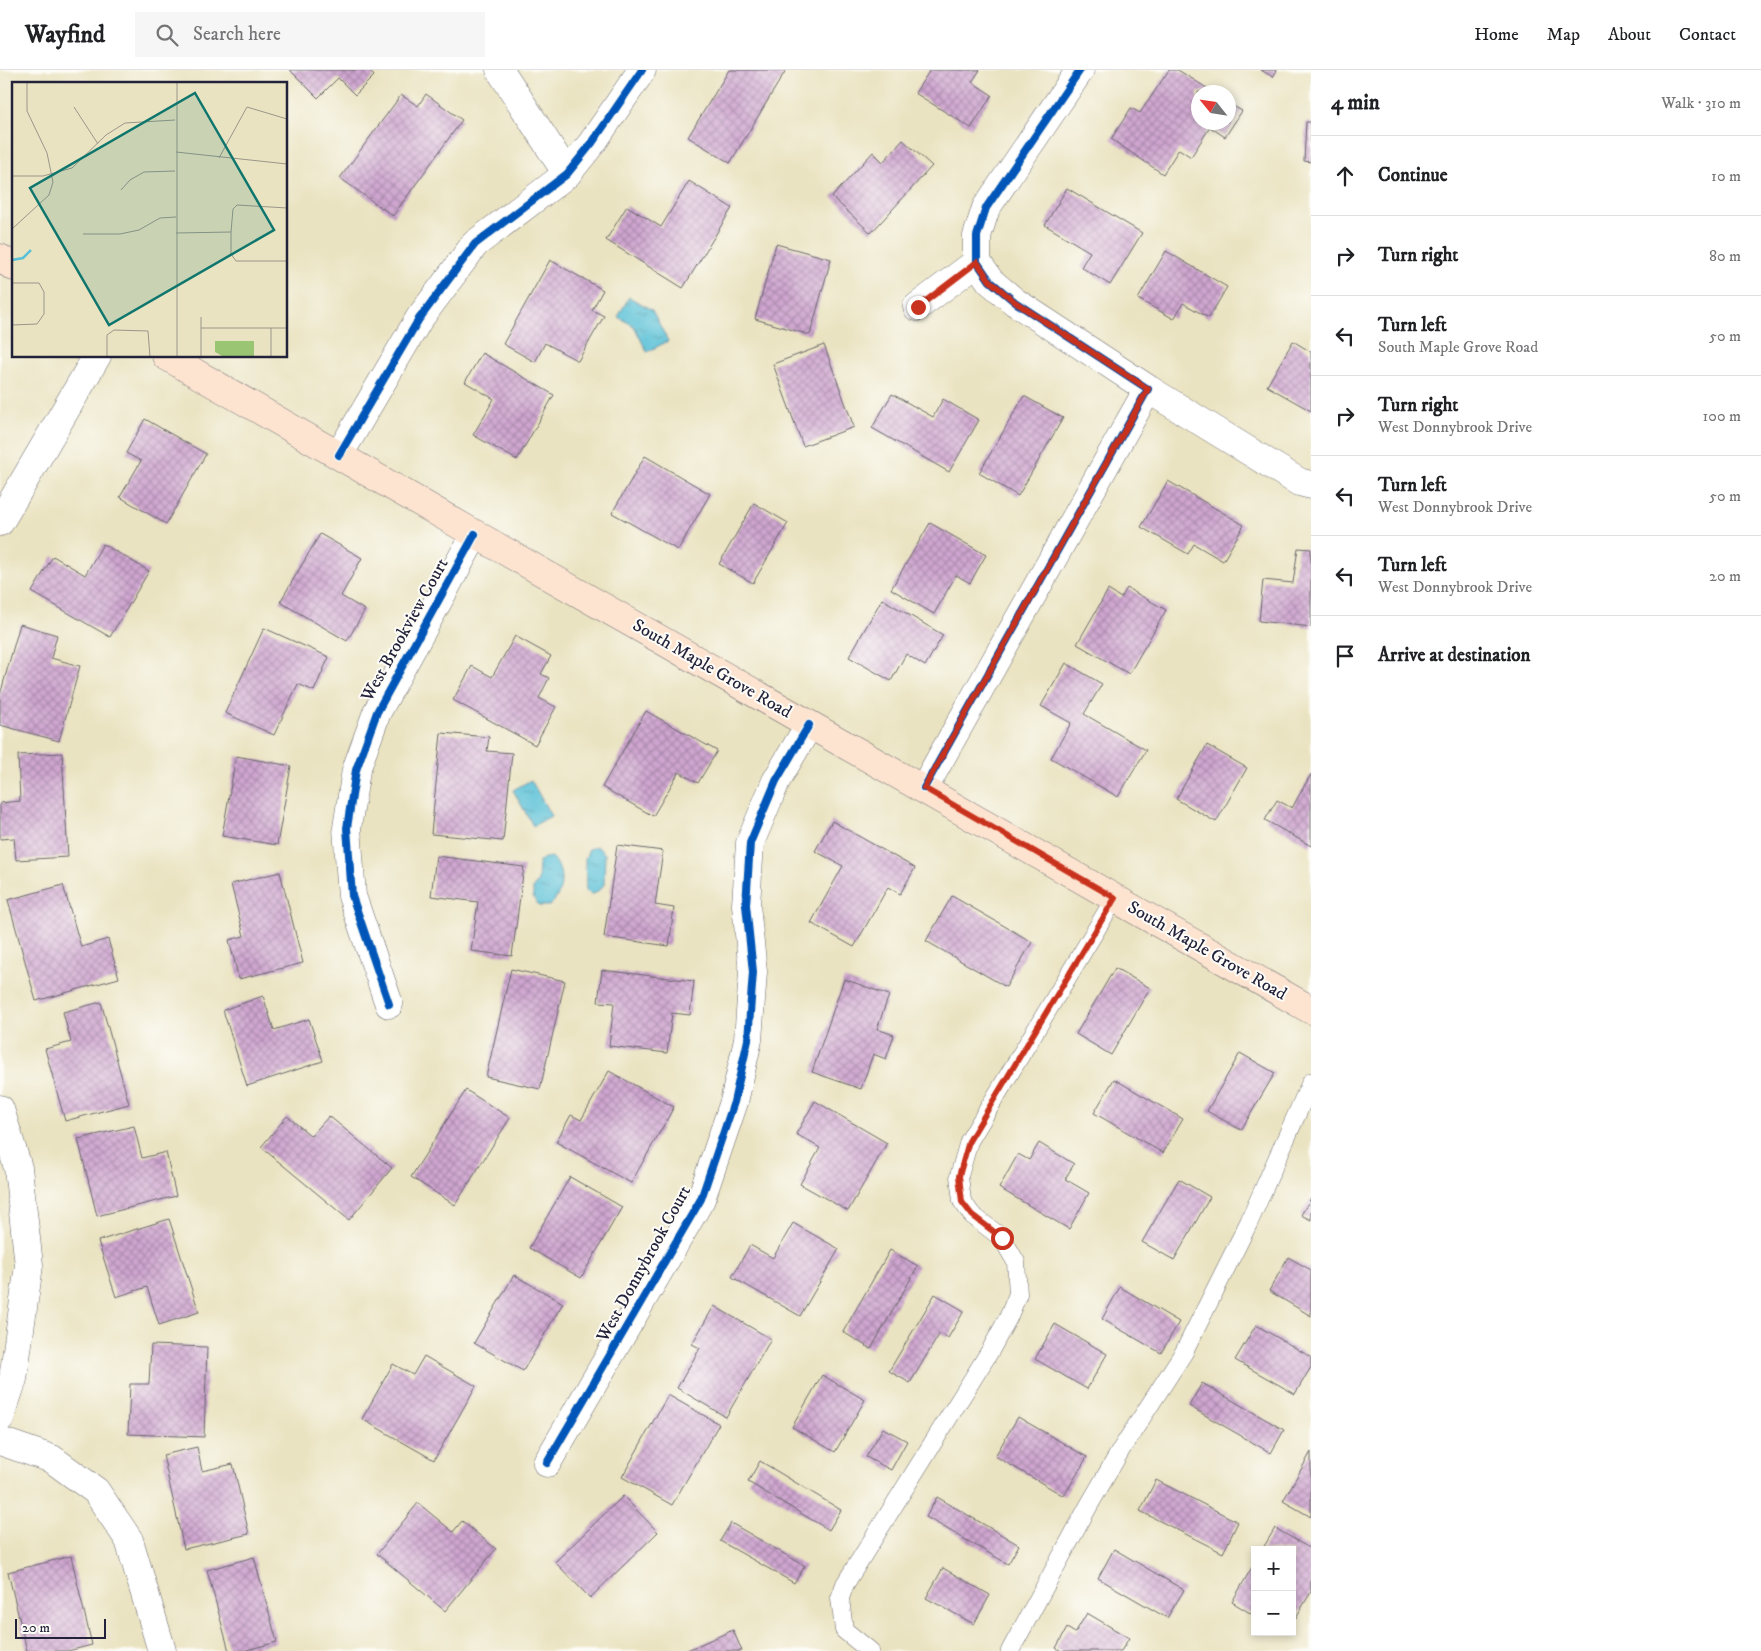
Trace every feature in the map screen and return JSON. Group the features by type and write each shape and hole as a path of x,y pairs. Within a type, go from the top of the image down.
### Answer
{"main road":[{"path":"0,258 12,266"},
{"name":"South Maple Grove Road","path":"169,358 1311,1010"}],"street":[{"path":"500,70 567,174"},
{"path":"339,455 419,320 474,244 567,174 592,143 642,70"},
{"path":"1080,70 986,208 977,236 977,262 990,281 1015,302 1148,389 1299,482 1311,485"},
{"path":"918,307 977,262"},
{"path":"0,522 96,358"},
{"path":"924,788 1148,389"},
{"name":"West Brookview Court","path":"389,1004 352,896 347,828 356,770 377,712 475,534"},
{"name":"West Donnybrook Court","path":"547,1463 701,1199 734,1102 748,1040 753,972 746,905 750,843 776,782 809,724"},
{"path":"0,1109 18,1168 29,1265 13,1379 0,1418"},
{"path":"0,1440 52,1459 96,1491 129,1540 162,1651"}],"lane":[{"path":"870,1651 844,1630 840,1598 845,1584 990,1351 1008,1318 1018,1294 1016,1262 1002,1238 972,1215 962,1202 959,1176 969,1141 1115,898"},
{"path":"1010,1651 1112,1465 1184,1352 1249,1222 1311,1082"}],"water":[{"path":"629,297 652,310 668,341 647,352 634,326 618,317"},
{"path":"531,780 551,816 533,826 513,790"},
{"path":"597,846 605,854 604,885 596,893 591,894 586,891 585,859 589,849"},
{"path":"552,857 561,875 560,889 558,896 549,906 539,906 533,897 533,888 538,881 539,862 544,858"}],"building":[{"path":"290,70 369,70 374,76 355,95 338,78 318,98"},
{"path":"729,70 786,70 730,163 688,137"},
{"path":"930,70 980,70 972,82 992,95 971,128 915,93"},
{"path":"1169,70 1178,70 1202,85 1191,85 1191,130 1208,130 1191,157 1179,149 1163,174 1111,139 1131,108 1140,113"},
{"path":"1261,70 1277,70 1273,77"},
{"path":"426,94 462,120 393,216 340,178 401,95 418,106"},
{"path":"1236,108 1242,111 1236,120"},
{"path":"1306,122 1311,122 1311,162 1304,161"},
{"path":"1214,130 1230,130 1225,137"},
{"path":"903,140 932,166 871,233 832,197 873,152 883,162"},
{"path":"689,181 732,208 683,288 606,240 627,206 661,227"},
{"path":"1067,188 1142,233 1110,285 1081,267 1090,252 1045,225"},
{"path":"776,244 831,259 810,335 755,319"},
{"path":"1166,251 1227,287 1209,318 1183,303 1174,319 1138,299"},
{"path":"550,260 603,290 592,310 604,316 578,361 545,343 535,362 503,344"},
{"path":"1293,341 1311,352 1311,411 1267,386"},
{"path":"824,345 854,427 803,446 773,364"},
{"path":"482,353 554,395 517,460 473,435 494,399 465,382"},
{"path":"892,394 933,417 943,399 979,420 949,472 872,428"},
{"path":"1024,396 1063,418 1018,496 979,473"},
{"path":"145,419 206,454 166,524 120,497 141,461 126,453"},
{"path":"645,456 710,494 678,550 612,513"},
{"path":"1168,481 1244,525 1223,561 1194,544 1188,554 1141,527"},
{"path":"754,503 788,523 753,583 719,564"},
{"path":"930,523 986,555 970,583 956,575 934,614 891,589"},
{"path":"320,534 362,558 341,596 365,610 347,641 280,602"},
{"path":"103,544 149,571 110,637 32,592 53,556 85,575"},
{"path":"1298,548 1311,549 1311,627 1259,621 1263,580 1293,583"},
{"path":"1127,588 1166,610 1129,674 1077,644 1108,590 1121,598"},
{"path":"882,599 943,635 925,666 906,654 891,681 849,657"},
{"path":"20,624 57,635 51,658 80,666 59,741 0,725 0,695"},
{"path":"264,628 329,657 314,691 298,684 274,735 225,713"},
{"path":"515,636 551,656 541,674 549,678 539,698 556,707 535,745 453,700 472,666 492,677"},
{"path":"1066,663 1102,684 1084,714 1146,750 1118,797 1051,758 1071,723 1041,706"},
{"path":"646,711 717,751 698,783 679,772 653,816 602,787"},
{"path":"441,733 489,737 487,751 512,753 503,841 431,834"},
{"path":"1207,745 1247,768 1216,822 1176,799"},
{"path":"62,753 68,857 16,860 14,838 0,839 0,803 20,801 18,755"},
{"path":"236,756 291,766 277,845 222,836"},
{"path":"1311,774 1311,846 1265,820 1277,800 1292,808"},
{"path":"832,821 915,868 900,894 888,887 854,947 811,923 843,866 815,851"},
{"path":"617,845 663,851 655,905 674,908 669,946 604,937"},
{"path":"436,856 524,867 512,956 471,951 478,902 431,896"},
{"path":"280,872 303,963 239,979 229,940 244,936 231,884"},
{"path":"63,885 81,947 108,939 119,978 36,1001 8,900"},
{"path":"952,896 1032,942 1006,987 926,941"},
{"path":"1115,968 1150,988 1111,1055 1076,1034"},
{"path":"511,969 565,981 540,1089 486,1077"},
{"path":"602,970 694,981 690,1015 672,1013 667,1053 609,1046 614,1003 598,1002"},
{"path":"844,979 889,995 877,1029 894,1035 886,1059 873,1054 861,1089 812,1072"},
{"path":"263,996 274,1030 309,1019 323,1061 247,1086 223,1010"},
{"path":"101,1002 129,1104 65,1121 45,1049 71,1042 63,1012"},
{"path":"1240,1053 1275,1073 1241,1130 1207,1111"},
{"path":"609,1071 674,1107 631,1183 556,1142 571,1115 581,1120"},
{"path":"1114,1079 1183,1119 1163,1153 1094,1113"},
{"path":"466,1090 510,1118 455,1205 411,1177"},
{"path":"815,1101 887,1143 848,1211 800,1184 820,1148 796,1134"},
{"path":"287,1116 311,1136 329,1116 392,1168 349,1220 261,1147"},
{"path":"134,1126 142,1158 166,1152 176,1196 97,1216 78,1139"},
{"path":"1039,1143 1074,1164 1065,1179 1089,1193 1069,1229 999,1188 1018,1154 1029,1160"},
{"path":"570,1177 622,1207 581,1278 529,1248"},
{"path":"1179,1179 1210,1197 1174,1260 1142,1242"},
{"path":"1311,1198 1311,1220 1301,1215"},
{"path":"169,1219 199,1312 159,1325 147,1287 116,1297 98,1241"},
{"path":"793,1223 839,1249 800,1316 732,1277 750,1245 773,1258"},
{"path":"890,1250 918,1266 871,1349 843,1332"},
{"path":"1288,1257 1311,1270 1311,1316 1269,1291"},
{"path":"514,1275 563,1303 523,1371 474,1343"},
{"path":"1120,1287 1179,1322 1161,1353 1102,1319"},
{"path":"935,1294 964,1311 948,1338 940,1333 910,1383 889,1371"},
{"path":"714,1306 771,1339 726,1417 677,1388 700,1348 692,1344"},
{"path":"1055,1324 1107,1354 1087,1389 1035,1359"},
{"path":"1256,1325 1311,1357 1311,1367 1295,1394 1235,1360"},
{"path":"151,1345 207,1347 204,1437 128,1434 130,1384 149,1384"},
{"path":"424,1356 476,1386 434,1460 362,1419 393,1364 413,1375"},
{"path":"822,1375 865,1400 835,1452 792,1427"},
{"path":"1202,1383 1284,1430 1271,1453 1189,1406"},
{"path":"668,1395 719,1424 672,1505 622,1477"},
{"path":"1018,1417 1087,1457 1064,1496 995,1456"},
{"path":"883,1428 907,1441 891,1470 866,1457"},
{"path":"197,1447 202,1471 233,1464 249,1534 184,1549 163,1455"},
{"path":"1311,1452 1311,1517 1283,1501"},
{"path":"760,1461 841,1510 829,1530 748,1482"},
{"path":"1156,1480 1238,1522 1223,1553 1140,1511"},
{"path":"623,1496 658,1532 590,1598 555,1562"},
{"path":"937,1497 1019,1545 1008,1564 926,1517"},
{"path":"418,1503 453,1532 462,1521 496,1549 445,1611 377,1554"},
{"path":"731,1523 805,1566 794,1583 720,1541"},
{"path":"1275,1528 1311,1549 1311,1592 1296,1617 1296,1546 1264,1546"},
{"path":"1114,1549 1184,1590 1167,1618 1098,1578"},
{"path":"71,1556 92,1645 68,1651 27,1651 8,1572"},
{"path":"254,1557 277,1642 243,1651 229,1651 207,1570"},
{"path":"943,1568 990,1595 974,1624 926,1598"},
{"path":"1251,1569 1251,1614 1232,1602"},
{"path":"1087,1613 1129,1638 1121,1651 1061,1651 1056,1648 1067,1628 1075,1633"},
{"path":"733,1630 742,1651 685,1651"}],"cycle path":[{"path":"339,455 419,319 475,244 567,174 592,143 642,70"},
{"path":"924,788 1148,389 1015,302 990,281 977,262 977,236 986,208 1080,70"},
{"path":"389,1004 352,896 347,828 356,770 377,712 475,534"},
{"path":"547,1463 701,1199 734,1102 748,1040 753,972 746,905 750,843 776,781 809,725"}],"route":[{"path":"918,307 977,262 990,281 1015,302 1148,389 924,788 1115,898 969,1141 959,1176 962,1202 972,1215 1002,1238"}]}
